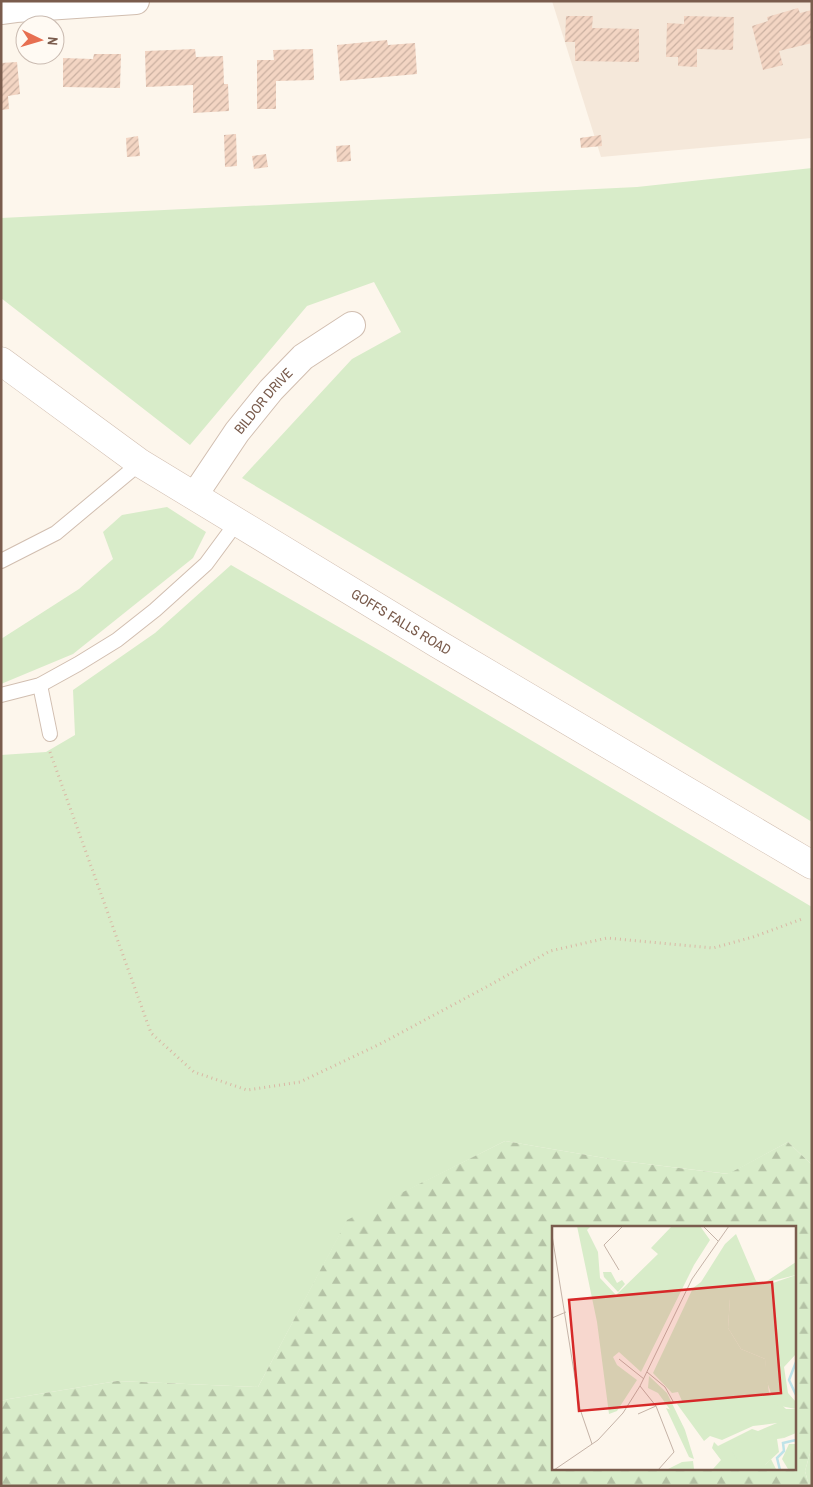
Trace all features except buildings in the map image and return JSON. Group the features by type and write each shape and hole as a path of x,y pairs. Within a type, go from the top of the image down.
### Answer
{"street":[{"path":"1,11 16,8 136,1"},
{"name":"BILDOR DRIVE","path":"194,496 238,432 271,390 303,357 352,325"},
{"name":"GOFFS FALLS ROAD","path":"1,361 140,463 438,644 812,865"}],"lane":[{"path":"1,560 56,533 140,463"},
{"path":"1,695 40,685 117,640 155,610 206,564 237,522"},
{"path":"40,685 50,734"}],"path":[{"path":"50,734 48,748 151,1033 194,1072 247,1090 300,1082 380,1044 550,951 607,938 713,948 753,937 802,919"}],"shaded area":[{"path":"552,1 812,1 812,138 601,157"}],"green space":[{"path":"812,168 812,822 242,478 352,359 401,332 374,282 307,306 190,445 1,298 1,218 637,187"},
{"path":"167,507 206,532 193,558 73,654 1,684 1,639 79,589 113,559 103,532 122,515"},
{"path":"231,565 384,653 812,907 812,1165 788,1142 729,1174 622,1161 505,1141 347,1221 258,1387 117,1381 1,1401 1,755 46,752 75,735 73,690 155,633"},
{"path":"505,1141 622,1161 728,1174 788,1142 812,1165 812,1446 805,1471 809,1486 1,1486 1,1401 117,1381 258,1387 347,1220"},
{"path":"812,1446 812,1486 809,1486 805,1471"}]}
